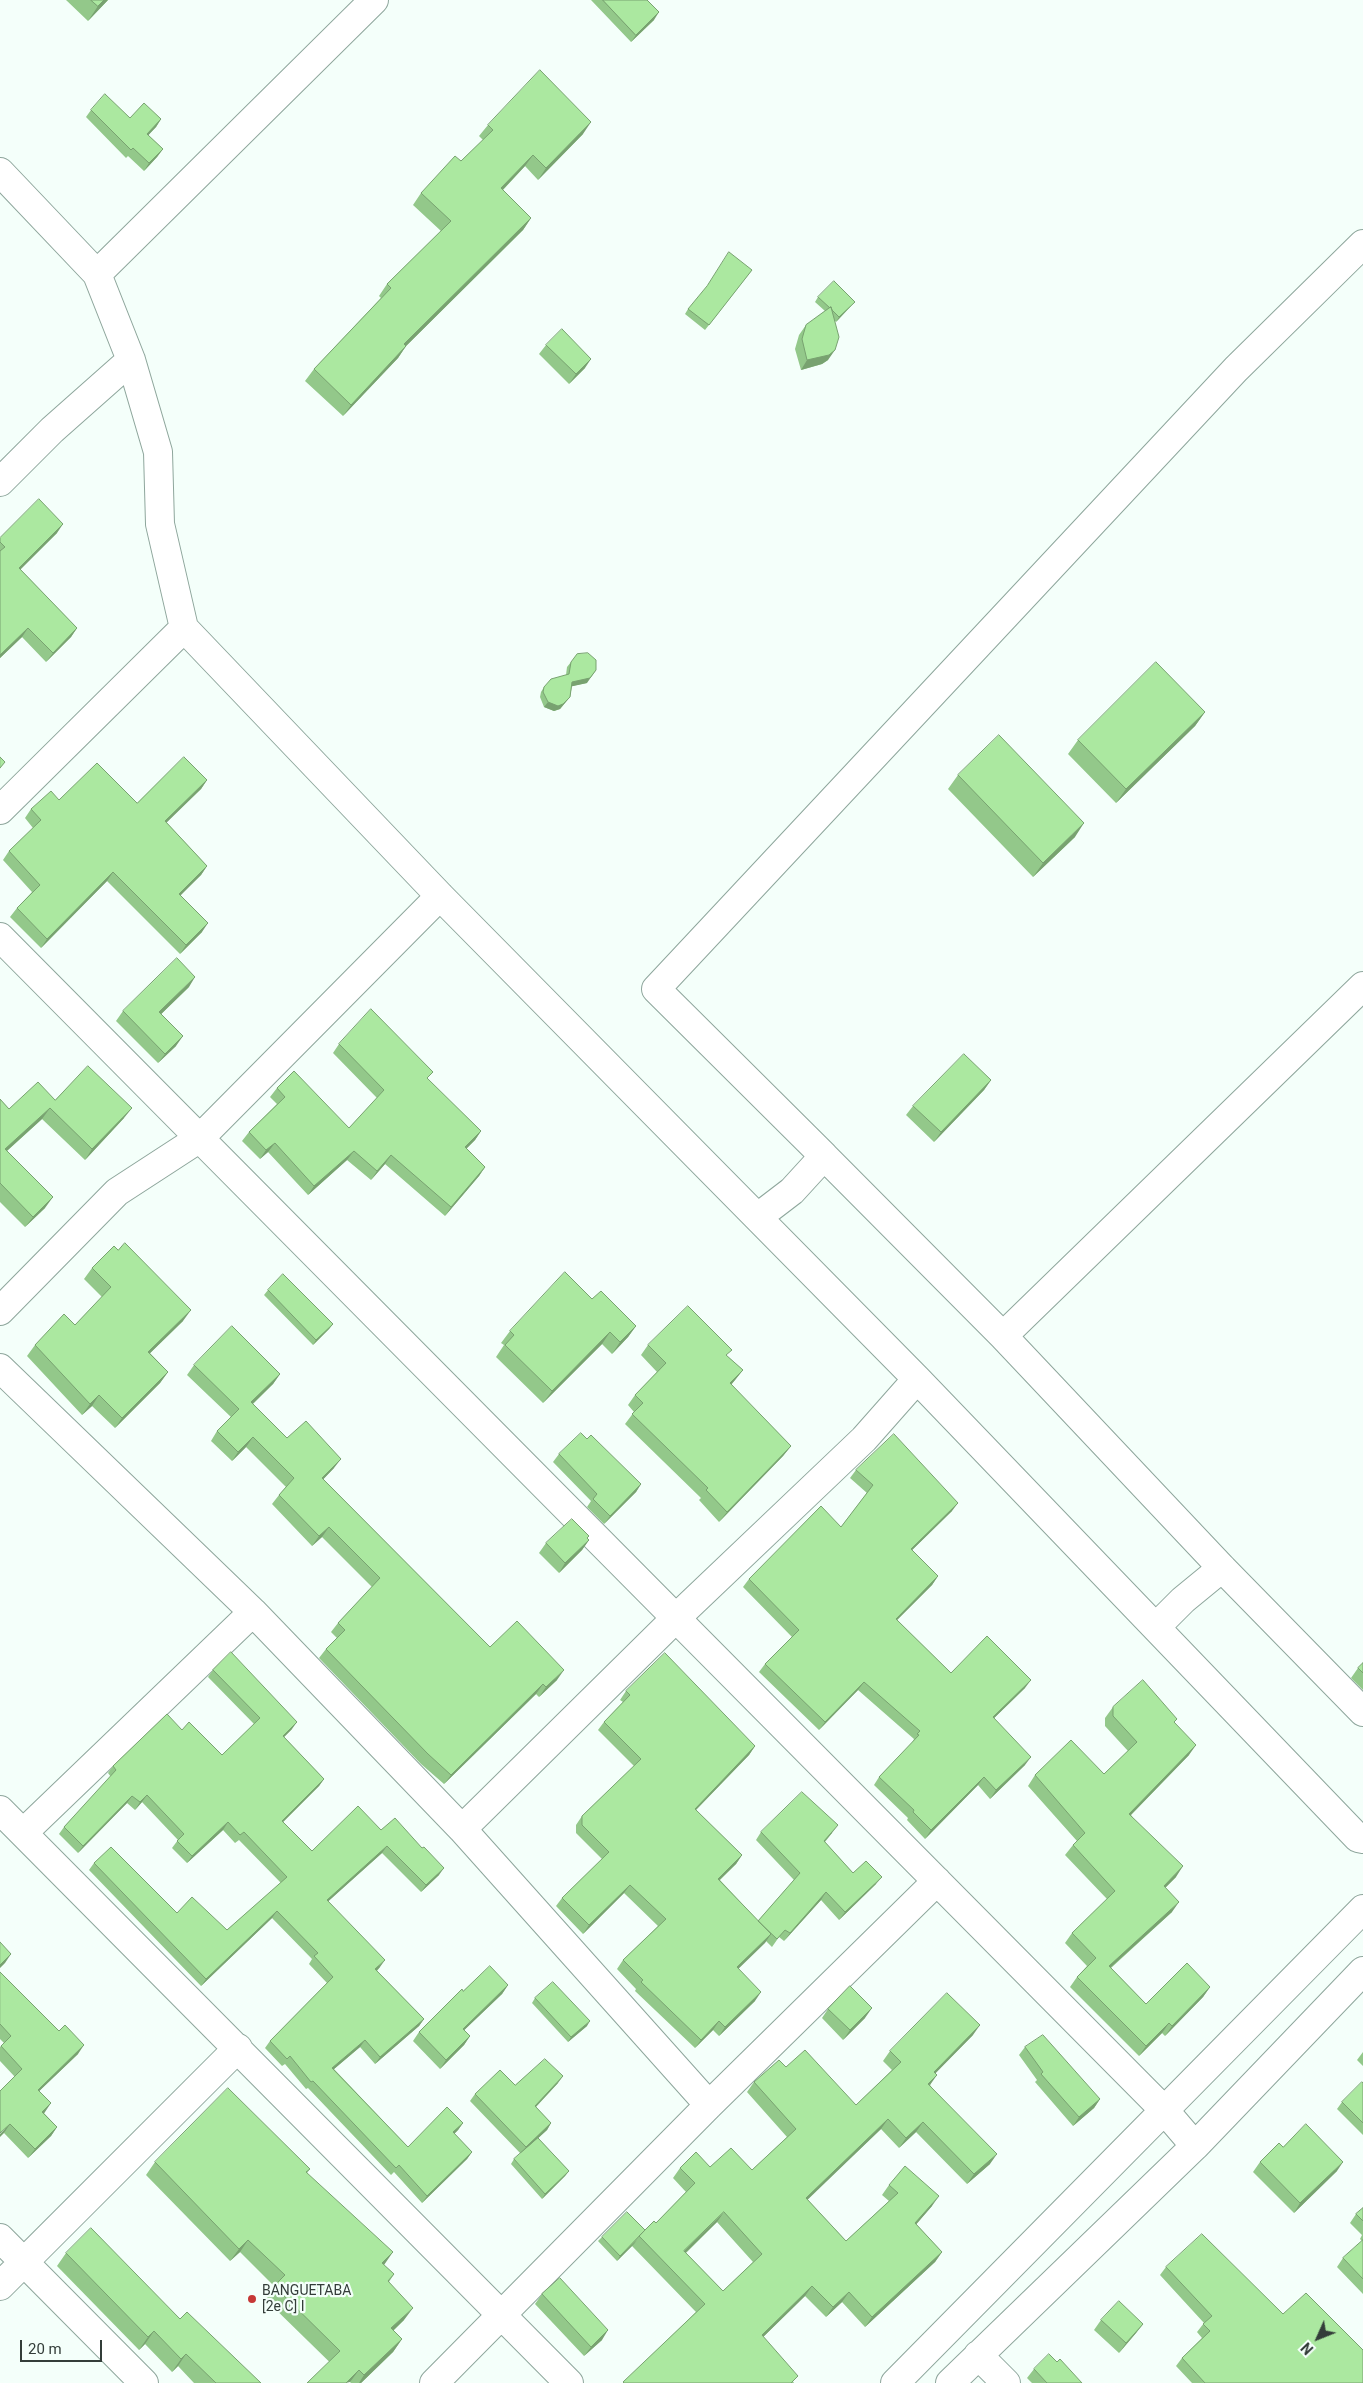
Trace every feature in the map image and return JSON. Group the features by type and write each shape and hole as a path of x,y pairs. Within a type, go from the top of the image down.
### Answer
{"street":[{"path":"97,274 374,0"},
{"path":"0,172 97,274 131,360 158,452 160,524 184,628 440,896 917,1379 1361,1845"},
{"path":"1363,244 1236,369 656,989 819,1161 1004,1336 1216,1572 1363,1712"},
{"path":"0,482 52,430 131,360"},
{"path":"0,810 184,628"},
{"path":"0,1311 117,1192 200,1138 440,896"},
{"path":"0,937 1165,2111 1196,2146"},
{"path":"1004,1336 1363,986"},
{"path":"758,1217 792,1191 819,1161"},
{"path":"0,1368 253,1612 462,1829 709,2105"},
{"path":"462,1829 676,1618 864,1439 917,1379"},
{"path":"1156,1628 1183,1600 1216,1572"},
{"path":"23,1833 253,1612"},
{"path":"0,1810 569,2383"},
{"path":"434,2383 709,2105 937,1881"},
{"path":"895,2383 1363,1909"},
{"path":"950,2383 1196,2146 1363,1971"},
{"path":"0,2286 238,2048"},
{"path":"0,2238 144,2383"},
{"path":"978,2355 1006,2383"}],"building":[{"path":"91,0 104,0 98,6"},
{"path":"603,0 647,0 659,12 636,35"},
{"path":"540,70 591,122 546,168 533,155 501,188 531,218 404,344 406,346 351,405 314,369 391,288 387,284 451,221 421,193 455,156 461,161 493,130 488,125"},
{"path":"105,94 130,118 144,103 161,119 147,134 163,149 149,163 133,148 131,150 91,110"},
{"path":"729,252 752,270 709,325 688,309 707,286"},
{"path":"834,281 855,302 839,317 831,307 818,297"},
{"path":"831,307 839,337 835,350 829,355 807,360 802,339 806,325"},
{"path":"562,329 591,359 576,374 546,345"},
{"path":"39,499 63,524 19,568 77,628 53,653 28,628 0,655 0,551 5,547 0,542 0,538"},
{"path":"588,653 596,660 596,670 590,678 572,682 570,697 563,704 558,706 548,702 543,692 544,687 551,679 569,674 571,662 577,654"},
{"path":"1156,662 1205,712 1126,789 1078,740"},
{"path":"999,735 1084,823 1043,863 958,775"},
{"path":"0,757 5,762 0,768"},
{"path":"184,757 207,780 165,821 207,866 179,894 208,923 186,945 113,872 47,939 17,908 40,885 9,851 41,820 31,809 51,791 59,800 97,763 137,803"},
{"path":"177,958 195,977 159,1012 183,1036 165,1054 123,1011"},
{"path":"371,1009 433,1072 427,1078 481,1131 465,1147 485,1167 451,1207 391,1155 377,1171 354,1151 314,1186 275,1143 266,1150 249,1132 285,1097 277,1088 294,1071 349,1128 384,1090 339,1044"},
{"path":"964,1054 991,1080 941,1132 913,1106"},
{"path":"88,1066 132,1108 92,1149 50,1108 5,1149 53,1197 33,1217 0,1183 0,1099 9,1109 38,1082 55,1100"},
{"path":"125,1243 191,1310 148,1352 168,1372 122,1418 99,1395 90,1404 35,1345 64,1314 75,1325 111,1287 92,1268 114,1246 118,1250"},
{"path":"565,1272 592,1299 601,1291 636,1326 620,1342 610,1332 552,1391 505,1345 514,1335 510,1331"},
{"path":"283,1274 333,1324 316,1340 268,1290"},
{"path":"688,1306 732,1350 726,1355 743,1370 730,1383 791,1446 727,1512 706,1490 708,1488 632,1414 643,1403 635,1395 666,1363 648,1345"},
{"path":"232,1326 280,1374 251,1402 287,1438 306,1421 341,1459 322,1478 490,1647 517,1621 564,1670 546,1687 543,1684 451,1775 428,1754 326,1649 345,1630 338,1623 380,1578 329,1527 319,1536 279,1495 294,1478 253,1437 238,1452 217,1431 239,1409 194,1365"},
{"path":"581,1433 587,1439 591,1435 641,1484 610,1516 593,1499 597,1494 559,1454"},
{"path":"894,1434 958,1503 911,1549 938,1576 896,1619 951,1673 987,1636 1031,1680 993,1717 1031,1757 996,1790 984,1777 931,1830 913,1812 914,1810 879,1777 919,1735 917,1734 920,1731 864,1682 825,1722 765,1664 799,1630 749,1579 821,1506 841,1527 873,1485 856,1470"},
{"path":"572,1519 589,1536 587,1538 589,1540 565,1563 546,1543"},
{"path":"231,1652 297,1722 283,1736 324,1779 282,1821 312,1851 358,1806 381,1830 395,1818 422,1848 424,1847 444,1868 426,1885 387,1846 327,1900 385,1960 375,1969 424,2019 380,2057 365,2040 332,2068 408,2147 447,2107 463,2123 453,2132 472,2152 427,2196 399,2165 396,2168 313,2081 311,2082 290,2056 287,2059 270,2041 333,1977 314,1956 318,1953 277,1911 206,1979 94,1863 111,1847 177,1913 192,1897 227,1930 287,1877 244,1832 240,1835 228,1822 192,1856 177,1841 184,1834 147,1795 140,1802 132,1796 83,1846 64,1827 116,1770 113,1766 167,1714 182,1730 189,1722 222,1755 260,1718 213,1670"},
{"path":"665,1653 755,1746 695,1809 742,1855 718,1879 771,1934 737,1967 761,1992 725,2027 719,2021 701,2040 641,1982 643,1980 623,1960 666,1919 630,1885 589,1925 562,1898 609,1852 582,1825 582,1816 641,1759 604,1722 630,1695 626,1691"},
{"path":"1363,1663 1363,1673 1358,1668"},
{"path":"1143,1680 1177,1719 1174,1722 1196,1745 1129,1814 1183,1866 1164,1886 1179,1902 1109,1966 1146,2004 1187,1963 1210,1987 1172,2026 1169,2023 1146,2046 1077,1977 1096,1958 1072,1933 1115,1891 1073,1845 1085,1833 1035,1775 1071,1740 1104,1774 1137,1742 1113,1716 1113,1707"},
{"path":"802,1792 838,1825 824,1841 853,1873 866,1861 882,1877 845,1912 826,1892 790,1933 785,1930 777,1939 758,1921 800,1873 761,1832"},
{"path":"0,1942 11,1954 0,1965"},
{"path":"490,1966 508,1985 463,2029 470,2036 446,2060 419,2032 462,1989 463,1991"},
{"path":"0,1972 59,2031 65,2025 84,2045 38,2090 51,2103 42,2112 57,2127 35,2149 10,2124 0,2133 0,2091 22,2069 1,2046 11,2036 0,2024"},
{"path":"553,1982 590,2021 571,2037 535,1998"},
{"path":"850,1986 872,2008 850,2030 828,2009"},
{"path":"947,1993 980,2025 934,2072 937,2075 928,2084 997,2154 974,2174 923,2122 906,2138 888,2119 806,2198 846,2241 898,2193 889,2185 905,2166 939,2196 915,2223 942,2252 872,2317 849,2292 833,2307 812,2286 762,2335 798,2376 791,2383 624,2383 705,2304 639,2236 654,2221 656,2223 695,2183 680,2168 696,2152 710,2167 731,2148 752,2170 796,2129 754,2082 779,2060 786,2067 805,2050 856,2105 901,2062 890,2051","holes":["724,2212 762,2254 723,2291 684,2251"]},
{"path":"1043,2035 1100,2099 1079,2117 1041,2074 1043,2072 1025,2047"},
{"path":"545,2059 563,2076 535,2106 551,2123 526,2147 475,2094 500,2070 515,2085"},
{"path":"1363,2083 1363,2123 1342,2102"},
{"path":"228,2088 310,2169 306,2172 393,2252 382,2263 394,2274 388,2281 413,2308 391,2328 402,2339 364,2375 359,2370 346,2383 307,2383 340,2351 274,2286 285,2275 248,2240 239,2249 155,2162"},
{"path":"1306,2124 1343,2162 1300,2203 1260,2162 1279,2143 1283,2147"},
{"path":"538,2138 569,2171 545,2194 514,2159"},
{"path":"1363,2208 1363,2221 1356,2214"},
{"path":"627,2212 645,2230 620,2256 602,2237"},
{"path":"91,2228 180,2319 187,2312 261,2383 216,2383 186,2354 181,2359 154,2331 148,2337 66,2253"},
{"path":"1202,2234 1283,2314 1306,2293 1363,2350 1363,2383 1205,2383 1182,2358 1210,2331 1203,2324 1212,2316 1166,2267"},
{"path":"1363,2240 1363,2279 1343,2258"},
{"path":"560,2278 608,2330 591,2347 542,2294"},
{"path":"1119,2301 1143,2324 1126,2343 1101,2320"},
{"path":"1049,2354 1057,2362 1060,2359 1082,2383 1047,2383 1034,2369"}],"place":[{"name":"BANGUETABA [2e C] I","path":"252,2299"}]}
